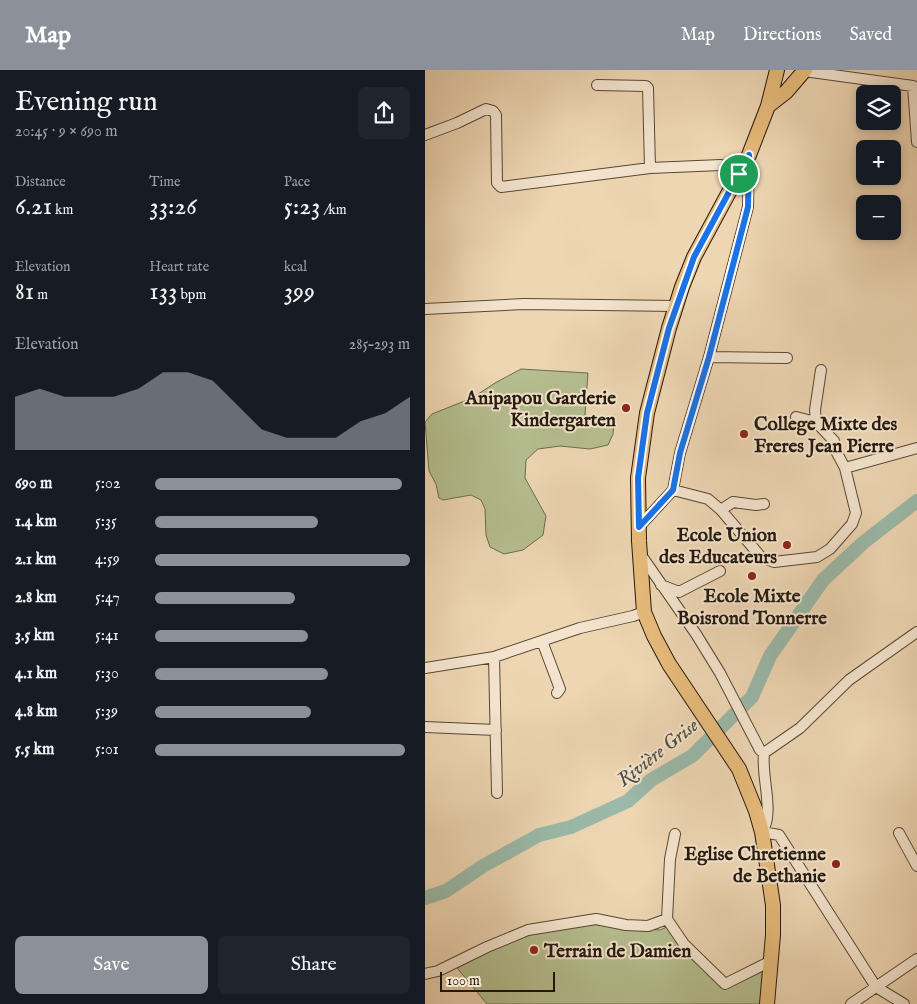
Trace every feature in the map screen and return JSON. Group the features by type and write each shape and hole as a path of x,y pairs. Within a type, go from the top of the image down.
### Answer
{"main road":[{"path":"767,1004 769,962 773,935 773,905 762,832 751,796 739,769 662,650 645,612 640,554 638,478 647,413 676,306 694,257 749,155 768,106 777,70"},
{"path":"768,106 786,92 804,71"}],"street":[{"path":"804,71 915,86 917,142"},
{"path":"597,85 646,86 648,88 650,168"},
{"path":"425,135 487,110 493,111 496,114 497,182 501,187 650,168 721,165 739,174"},
{"path":"639,527 673,490 680,453 709,357 748,207 749,155"},
{"path":"425,309 524,304 676,306"},
{"path":"709,357 787,358"},
{"path":"673,490 708,500 721,510 761,557 768,561 817,557 830,549 852,524 855,519 855,513 845,468 837,453 834,441 817,422 815,410 821,370"},
{"path":"796,417 817,422"},
{"path":"845,468 917,448"},
{"path":"721,510 733,502 756,505 764,504"},
{"path":"640,554 696,634 720,673 762,751 767,814 767,825 762,832 779,835 876,987 904,1004"},
{"path":"661,585 679,592 720,571"},
{"path":"425,668 494,657 580,628 645,612"},
{"path":"762,751 800,728 856,675 917,632"},
{"path":"542,641 560,689 557,693"},
{"path":"494,657 497,793"},
{"path":"425,727 496,730"},
{"path":"899,833 917,866"},
{"path":"675,834 670,859 667,919 684,944 725,984 769,962"},
{"path":"425,974 438,971 527,930 596,919 648,926 667,919"},
{"path":"851,1004 917,959"}],"green space":[{"path":"521,369 588,373 585,415 614,421 613,434 608,445 590,449 560,446 538,449 526,460 525,478 546,516 543,535 523,550 504,554 490,547 486,535 485,509 481,500 471,495 443,500 439,498 436,484 429,471 425,422 432,414 472,398"},
{"path":"588,924 660,930 669,926 686,951 721,986 764,966 762,1004 487,1004 457,968 527,932"}],"waterway":[{"name":"Rivière Grise","path":"425,898 446,891 483,866 539,835 571,827 628,801 651,780 692,756 752,697 770,656 823,580 864,542 917,501"}],"place":[{"name":"Anipapou Garderie Kindergarten","path":"626,408"},
{"name":"College Mixte des Freres Jean Pierre","path":"744,434"},
{"name":"Ecole Union des Educateurs","path":"787,545"},
{"name":"Ecole Mixte Boisrond Tonnerre","path":"752,576"},
{"name":"Eglise Chretienne de Bethanie","path":"836,864"},
{"name":"Terrain de Damien","path":"534,950"}],"route":[{"path":"749,155 748,207 709,357 680,453 673,490 639,527 638,478 647,413 669,328 694,257 739,174 749,155"}]}
